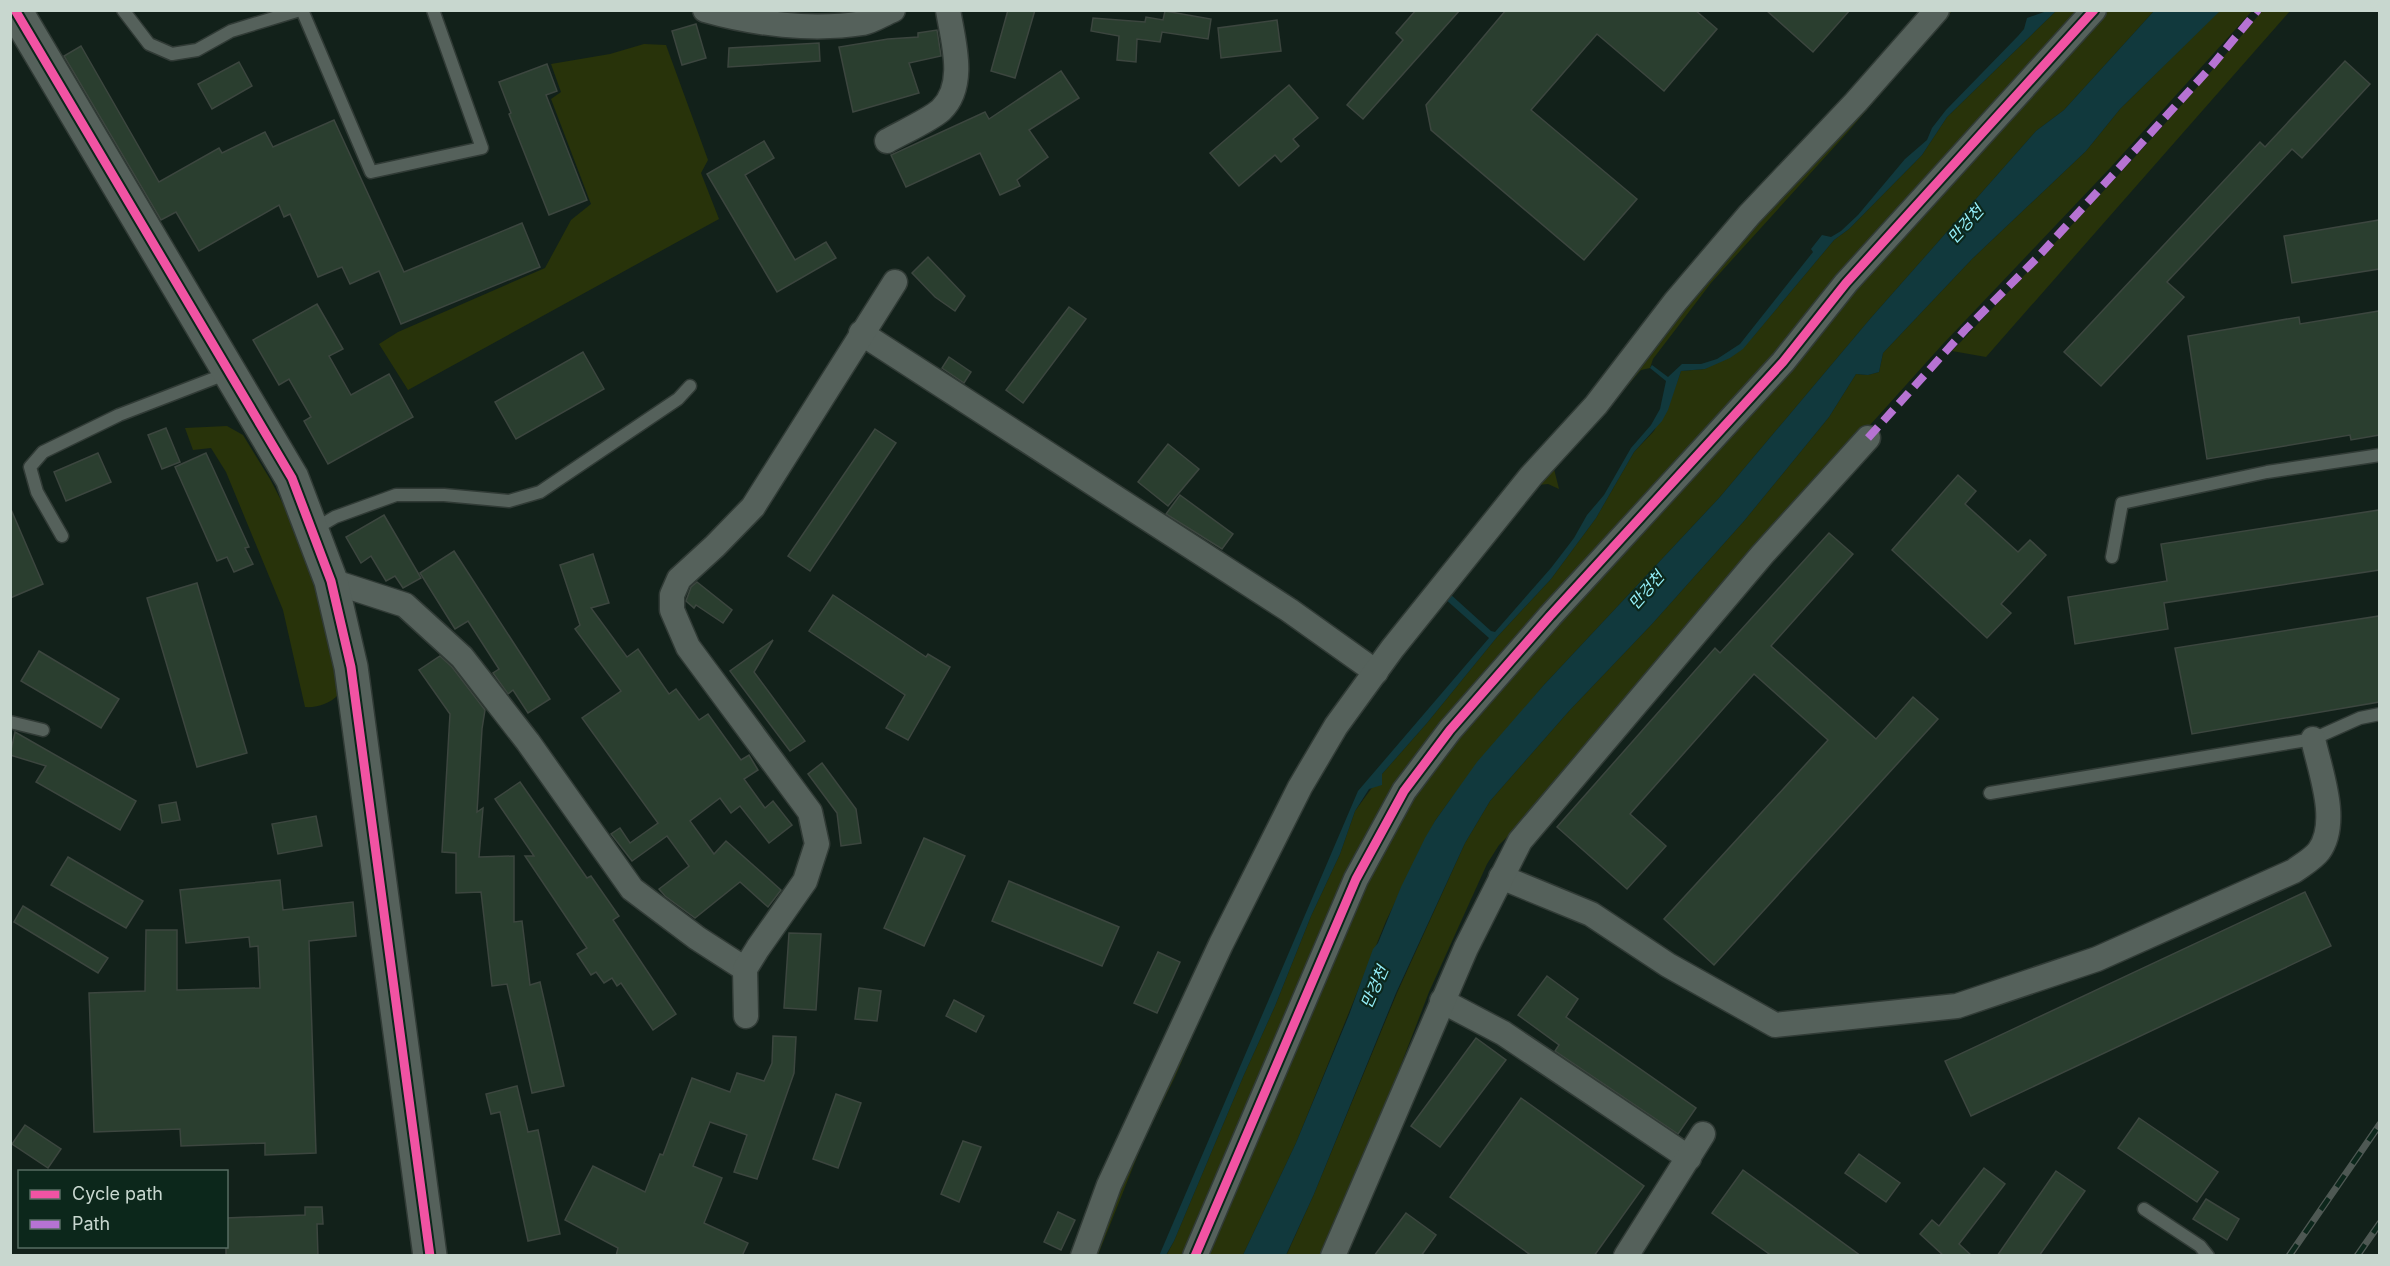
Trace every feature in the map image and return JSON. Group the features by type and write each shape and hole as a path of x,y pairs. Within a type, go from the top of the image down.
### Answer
{"street":[{"path":"15,10 292,478 331,581 351,667 430,1256"},
{"path":"705,10 735,19 812,26 865,22 893,10"},
{"path":"887,141 941,110 952,92 957,68 948,10"},
{"path":"1083,1256 1109,1185 1221,944 1300,787 1336,726 1376,672 1532,476 1596,405 1675,302 1749,215 1856,102 1937,10"},
{"path":"1195,1256 1356,879 1404,791 1450,730 1550,616 1783,362 1846,283 2094,10"},
{"path":"746,1016 746,969 805,881 817,844 810,812 688,647 672,610 672,595 679,579 753,507 895,282"},
{"path":"861,333 1289,610 1376,672"},
{"path":"1333,1256 1442,1001 1520,841 1762,555 1868,438"},
{"path":"331,581 405,605 462,657 528,742 633,889 697,938 746,969"},
{"path":"1501,877 1590,914 1668,965 1774,1025 1957,1006 2097,959 2294,871 2318,853 2326,840 2330,819 2313,739"},
{"path":"1442,1001 1503,1033 1689,1158"},
{"path":"1626,1256 1703,1134"}],"lane":[{"path":"123,10 149,44 172,54 197,50 231,31 301,10 371,172 482,148 433,10"},
{"path":"62,536 37,492 30,467 43,452 119,415 229,373"},
{"path":"312,530 335,517 396,495 444,495 509,501 540,492 678,399 690,386"},
{"path":"2112,557 2122,502 2267,472 2379,455"},
{"path":"1990,793 2313,739 2360,718 2379,714"},
{"path":"10,722 43,730"},
{"path":"2144,1209 2200,1246 2208,1256"}],"green space":[{"path":"1946,11 1952,11 1847,133 1711,283 1653,359 1650,368 1641,370 1559,461 1554,469 1559,489 1548,484 1538,485 1385,672 1311,784 1308,794 1296,811 1241,924 1175,1077 1143,1142 1098,1255 1093,1256 1103,1225 1246,902 1289,815 1331,743 1396,650 1554,459 1634,373 1713,269"},
{"path":"2056,11 2090,11 1402,789 1191,1255 1166,1256 1275,1006 1311,916 1340,854 1355,811 1382,774 1497,637 1551,579 1596,518 1634,452 1654,431 1681,371 1705,369 1752,338 1834,240 1849,229 1922,155 1947,117"},
{"path":"2098,11 2154,11 2064,110 2036,131 1870,319 1720,497 1543,686 1450,800 1435,821 1386,921 1296,1143 1243,1255 1197,1256 1406,791"},
{"path":"2219,11 2252,11 2111,167 1942,345 1763,544 1522,822 1499,845 1487,864 1429,992 1370,1145 1323,1255 1286,1256 1397,993 1465,843 1490,801 1569,711 1652,624 1744,521 1829,417 1856,374 1868,375 1879,372 1883,353 1972,259 2086,151 2120,109"},
{"path":"2262,11 2290,11 1986,357 1952,351 2149,141"},
{"path":"644,44 666,45 708,160 701,173 719,219 408,390 379,344 398,332 545,268 571,220 591,204 551,99 561,92 551,64 610,54"},
{"path":"227,426 243,435 270,479 297,531 325,613 338,695 314,707 305,707 283,610 226,472 211,448 193,450 185,428"}],"water":[{"path":"2047,11 2056,11 1947,117 1922,155 1849,229 1834,240 1743,349 1730,358 1705,369 1681,371 1662,421 1634,452 1596,518 1551,579 1497,637 1382,774 1382,785 1369,789 1355,811 1340,854 1311,916 1174,1241 1166,1255 1159,1256 1358,791 1489,638 1444,598 1449,593 1491,631 1495,632 1574,538 1587,515 1604,495 1631,448 1651,425 1660,409 1666,381 1650,368 1652,365 1668,377 1682,364 1701,364 1717,359 1740,344 1813,252 1811,249 1822,235 1831,237 1858,215 1905,159 1927,140 1932,128 1946,110 2018,36 2024,29 2027,18"},
{"name":"만겅천","path":"2154,11 2220,11 2120,109 2086,151 1972,259 1883,353 1879,372 1868,375 1856,374 1829,417 1744,521 1652,624 1569,711 1490,801 1465,843 1396,993 1314,1194 1286,1255 1243,1255 1296,1143 1349,1015 1373,949 1378,943 1401,887 1435,821 1477,762 1543,686 1720,497 1870,319 2036,131 2064,110"}],"building":[{"path":"1008,10 1035,10 1015,78 991,71"},
{"path":"1416,10 1460,10 1363,119 1347,105 1403,40 1396,33"},
{"path":"1506,10 1695,10 1717,29 1664,91 1597,34 1531,110 1637,199 1584,260 1431,130 1426,105"},
{"path":"1766,10 1850,10 1813,52"},
{"path":"1165,11 1211,19 1208,39 1162,32 1160,42 1137,39 1136,62 1117,60 1119,36 1091,31 1093,18 1145,22 1146,17 1163,20"},
{"path":"1277,20 1281,51 1221,58 1218,28"},
{"path":"696,24 706,58 682,65 672,31"},
{"path":"937,30 941,56 909,63 919,93 853,112 839,47 918,37 918,33"},
{"path":"819,43 820,61 728,67 729,48"},
{"path":"81,46 159,182 219,148 222,153 265,132 273,147 334,120 404,272 522,223 540,267 401,324 379,271 350,284 342,267 318,277 290,214 284,217 279,205 199,251 176,212 161,220 64,56"},
{"path":"2345,61 2370,84 2302,158 2292,149 2167,282 2184,297 2101,386 2064,352 2260,142 2265,147"},
{"path":"239,62 252,86 212,109 198,84"},
{"path":"547,64 557,91 546,95 587,200 549,215 509,114 511,113 499,82"},
{"path":"1061,71 1079,98 1029,130 1048,157 1017,180 1020,186 1000,195 980,153 906,187 891,155 985,112 989,119"},
{"path":"1289,85 1318,118 1293,139 1299,146 1281,162 1275,155 1239,186 1210,153"},
{"path":"764,141 774,158 745,175 795,260 826,242 836,258 777,292 707,174"},
{"path":"2379,220 2379,269 2292,283 2284,236"},
{"path":"928,257 965,296 955,311 935,297 912,273"},
{"path":"317,304 343,349 329,356 351,395 389,374 413,417 328,464 304,421 311,417 289,379 279,385 253,340"},
{"path":"1069,307 1086,319 1023,403 1006,390"},
{"path":"2379,311 2379,435 2351,440 2350,435 2207,459 2188,336 2299,317 2300,324"},
{"path":"583,352 604,389 516,439 495,402"},
{"path":"949,357 971,372 964,383 942,368"},
{"path":"166,428 180,462 162,469 148,435"},
{"path":"875,429 896,443 810,571 788,556"},
{"path":"1168,444 1199,469 1168,506 1138,482"},
{"path":"98,453 111,482 66,501 54,472"},
{"path":"206,453 249,547 245,548 253,564 234,572 227,557 217,561 175,467"},
{"path":"1958,475 1976,491 1965,504 2018,552 2030,540 2046,555 2001,604 2011,613 1987,638 1892,550"},
{"path":"1180,495 1233,534 1222,549 1166,514"},
{"path":"10,507 43,584 10,598"},
{"path":"2379,510 2379,570 2164,603 2168,629 2075,644 2068,597 2167,581 2161,544"},
{"path":"384,515 421,578 403,588 395,576 386,581 371,556 361,563 346,537"},
{"path":"1829,533 1853,554 1771,646 1876,739 1913,697 1938,719 1714,965 1664,919 1828,740 1754,674 1630,814 1666,846 1627,889 1557,827 1715,648 1720,653"},
{"path":"454,551 550,699 528,713 513,690 508,694 493,673 499,669 468,621 455,629 420,573"},
{"path":"593,554 609,603 591,608 627,657 638,649 669,694 676,689 699,720 708,714 741,760 749,755 758,770 744,779 765,808 773,801 792,825 769,843 740,806 731,813 720,798 690,821 714,854 726,841 781,890 768,907 740,882 695,918 659,889 689,866 667,836 632,861 611,834 620,828 630,843 658,823 582,718 621,691 575,629 580,625 560,565"},
{"path":"697,582 732,610 723,623 696,605 694,608 686,601 691,587"},
{"path":"197,583 247,753 197,767 147,598"},
{"path":"833,595 926,657 928,654 950,667 908,740 886,728 905,695 809,631"},
{"path":"2379,616 2379,702 2192,734 2175,648"},
{"path":"773,640 754,672 805,741 790,751 730,671"},
{"path":"39,651 119,699 101,728 21,681"},
{"path":"440,656 452,667 485,710 477,812 483,808 479,857 514,856 514,922 522,921 530,985 540,982 564,1086 532,1093 507,984 492,986 481,892 456,893 456,853 442,852 450,714 419,670"},
{"path":"15,732 136,801 120,830 36,782 46,766 10,755"},
{"path":"822,763 856,809 861,843 841,846 837,813 808,774"},
{"path":"520,782 587,878 591,876 619,916 613,920 676,1014 653,1030 621,983 617,986 612,978 604,983 596,972 591,975 577,954 587,948 525,856 534,856 495,799"},
{"path":"176,802 180,820 162,823 159,805"},
{"path":"316,816 322,846 278,854 272,824"},
{"path":"924,838 965,856 924,946 884,928"},
{"path":"68,857 143,901 126,928 51,885"},
{"path":"280,880 283,910 353,902 356,936 309,941 316,1153 265,1155 265,1143 181,1146 180,1129 94,1132 89,993 145,991 146,930 177,930 177,990 260,988 258,946 250,947 249,937 186,943 180,890"},
{"path":"1009,881 1119,927 1102,966 992,921"},
{"path":"2305,892 2331,946 1971,1116 1945,1061"},
{"path":"23,906 108,958 98,973 14,922"},
{"path":"789,933 821,934 816,1010 784,1008"},
{"path":"1158,952 1180,962 1157,1013 1134,1003"},
{"path":"1547,976 1578,999 1566,1017 1696,1108 1678,1134 1555,1051 1559,1045 1518,1015"},
{"path":"859,988 881,991 877,1021 855,1019"},
{"path":"954,1000 984,1016 976,1032 946,1016"},
{"path":"773,1036 796,1037 794,1073 757,1179 734,1172 747,1135 710,1122 693,1166 722,1178 704,1223 748,1243 742,1256 616,1256 618,1248 565,1220 593,1166 645,1192 660,1154 663,1155 692,1078 730,1092 737,1073 764,1081 772,1063"},
{"path":"1476,1038 1506,1060 1440,1147 1411,1126"},
{"path":"517,1086 528,1132 538,1130 560,1234 528,1241 500,1112 491,1114 486,1094"},
{"path":"836,1094 861,1103 838,1168 813,1159"},
{"path":"1521,1098 1644,1186 1594,1256 1532,1256 1450,1197"},
{"path":"2139,1118 2218,1172 2197,1202 2118,1148"},
{"path":"25,1125 61,1149 48,1168 12,1144"},
{"path":"963,1141 981,1147 959,1202 941,1194"},
{"path":"1859,1154 1900,1183 1886,1202 1845,1173"},
{"path":"1984,1168 2005,1184 1959,1244 1972,1256 1944,1256 1920,1234 1932,1220 1939,1226"},
{"path":"1743,1170 1861,1256 1772,1256 1712,1213"},
{"path":"2056,1171 2085,1191 2039,1256 1997,1256"},
{"path":"2206,1199 2239,1219 2227,1240 2193,1219"},
{"path":"305,1207 322,1207 323,1224 317,1224 318,1256 226,1256 228,1218 305,1215"},
{"path":"1058,1212 1075,1220 1061,1250 1044,1242"},
{"path":"1406,1213 1436,1235 1421,1256 1374,1256"}],"railway":[{"path":"2289,1256 2380,1124"},
{"path":"2357,1256 2380,1223"}],"marked path":[{"path":"1868,438 1965,330 2037,258 2210,68 2258,10"}],"cycle path":[{"path":"15,10 292,478 331,581 351,667 430,1256"},
{"path":"1195,1256 1356,879 1404,791 1450,730 1550,616 1783,362 1846,283 2094,10"}]}
